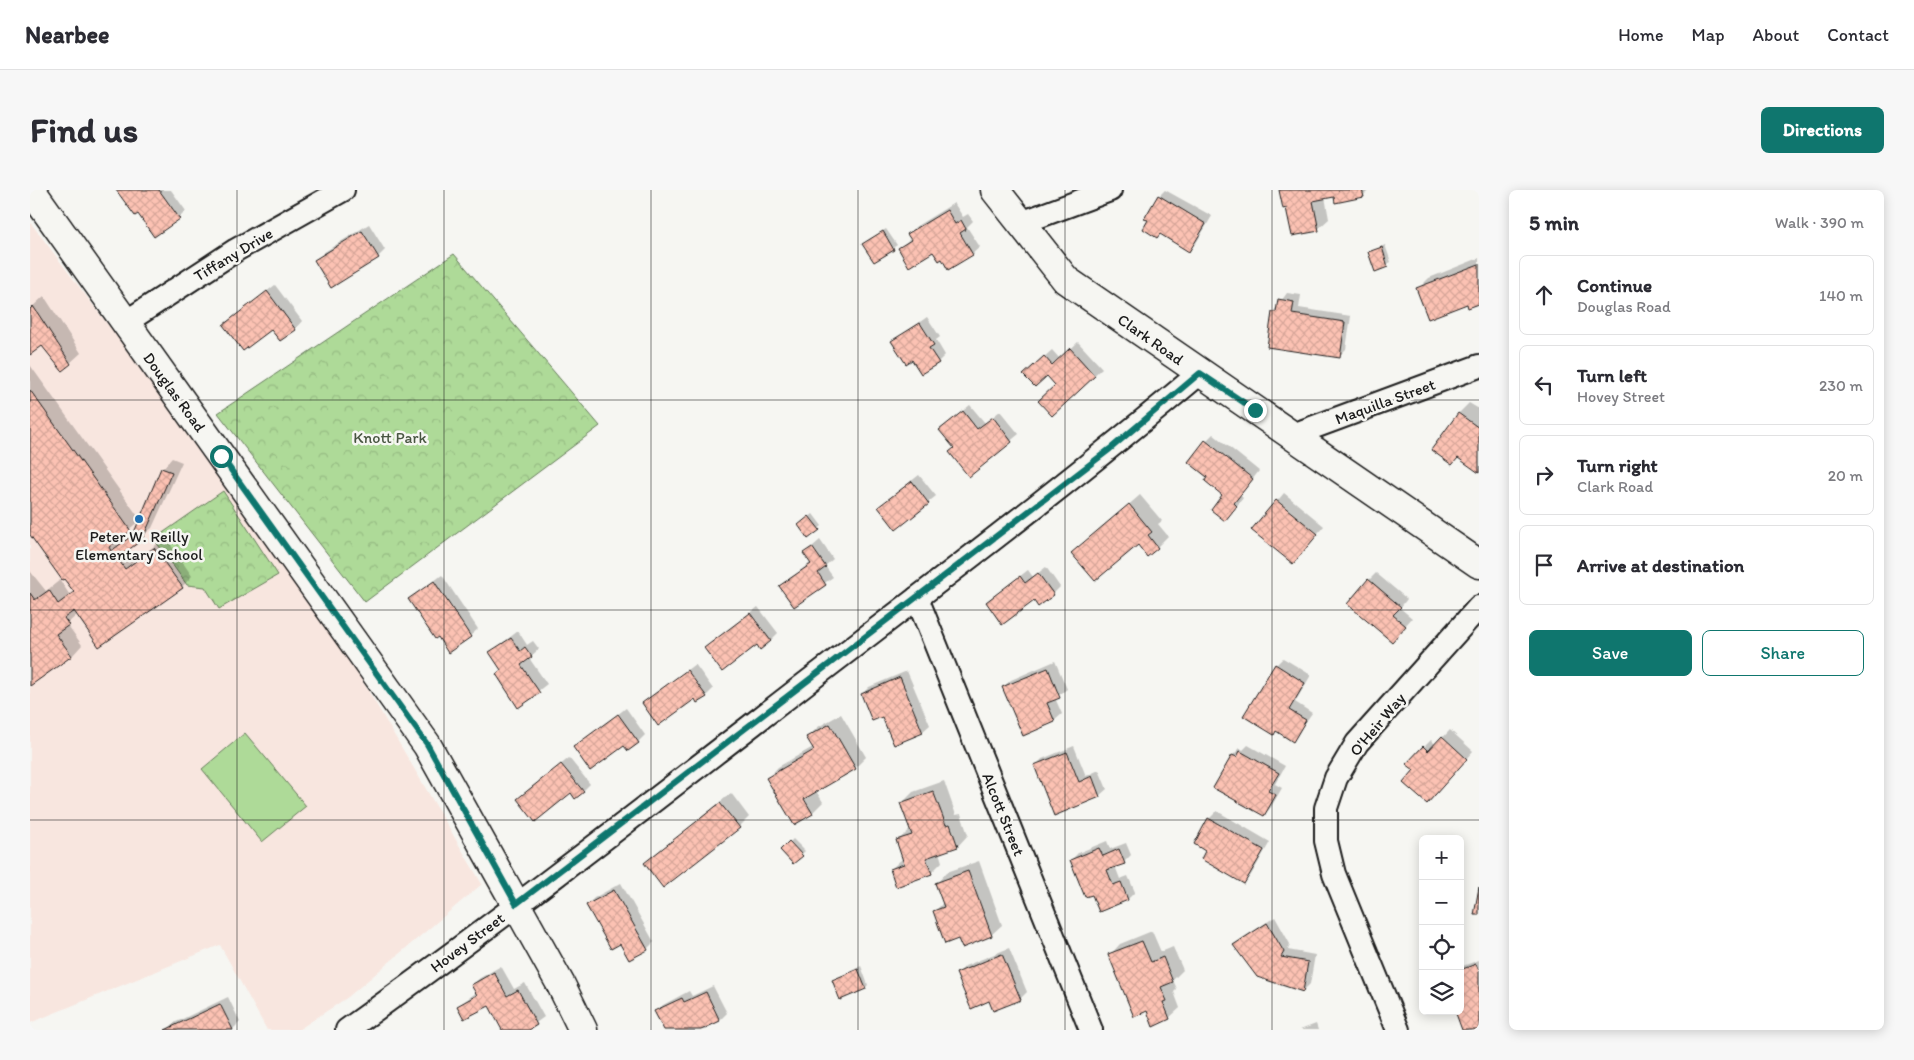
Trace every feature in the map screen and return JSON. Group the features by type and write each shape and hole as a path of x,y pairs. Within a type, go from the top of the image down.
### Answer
{"street":[{"name":"Douglas Road","path":"31,190 427,744 516,904 583,1030"},
{"name":"Tiffany Drive","path":"126,322 236,250 343,190"},
{"name":"Clark Road","path":"995,190 1066,280 1290,436 1479,564"},
{"path":"1021,223 1110,190"},
{"name":"Maquilla Street","path":"1290,436 1479,366"},
{"name":"Hovey Street","path":"347,1030 516,904 1110,449 1200,373"},
{"name":"Alcott Street","path":"916,598 1091,1030"},
{"name":"O'Heir Way","path":"1398,1030 1334,874 1326,841 1326,808 1336,778 1357,743 1479,607"}],"shaded area":[{"name":"Peter W. Reilly Elementary School","path":"30,222 138,364 359,675 482,884 348,997 298,1030 267,1030 220,945 30,1023"}],"green space":[{"name":"Knott Park","path":"454,254 600,426 365,602 218,413"},
{"path":"223,491 278,575 219,609 205,587 187,585 154,539"},
{"path":"245,733 306,806 262,842 202,769"}],"building":[{"path":"116,190 159,190 180,219 154,237 138,214 135,216"},
{"path":"1279,190 1362,190 1364,197 1335,203 1334,197 1313,201 1319,231 1292,236 1286,208 1283,209"},
{"path":"1158,195 1206,224 1189,252 1160,234 1157,238 1143,229 1148,220 1144,219"},
{"path":"947,210 955,224 961,220 966,229 960,233 973,255 948,270 942,259 939,261 933,252 909,267 898,248 911,240 907,234"},
{"path":"362,231 379,258 331,288 314,260"},
{"path":"883,231 894,250 874,262 862,244"},
{"path":"1382,247 1388,267 1375,272 1368,252"},
{"path":"1479,264 1479,304 1468,308 1467,304 1428,319 1416,288"},
{"path":"267,291 296,330 280,341 271,330 243,351 223,325"},
{"path":"1278,299 1294,302 1292,314 1345,322 1340,358 1267,347 1272,312 1276,312"},
{"path":"33,306 71,364 62,371 42,346 30,355 30,309"},
{"path":"920,323 934,345 929,348 939,363 921,374 912,360 906,364 891,341"},
{"path":"1070,348 1095,376 1052,416 1038,401 1055,385 1047,376 1035,387 1023,375 1044,356 1052,365"},
{"path":"30,390 131,531 109,547 111,551 133,535 161,468 172,472 142,540 117,558 125,569 154,548 183,588 99,647 74,611 64,618 69,625 56,634 72,656 30,686 30,593 35,600 49,590 58,604 74,592 64,579 62,580 30,535"},
{"path":"963,411 977,429 993,417 1012,442 969,477 949,452 954,448 939,430"},
{"path":"1458,413 1479,428 1479,473 1458,458 1452,465 1431,450"},
{"path":"1205,440 1253,479 1234,503 1237,506 1225,521 1211,510 1222,495 1205,481 1207,477 1188,462"},
{"path":"912,481 929,504 896,530 878,507"},
{"path":"1276,500 1318,534 1293,564 1251,530"},
{"path":"1129,504 1152,532 1148,535 1158,548 1147,557 1138,545 1095,581 1071,553"},
{"path":"809,516 820,530 808,539 798,525"},
{"path":"812,547 826,567 818,573 826,585 794,607 779,586 811,564 803,553"},
{"path":"1038,573 1054,595 1038,607 1034,601 1002,625 986,602 1020,576 1025,583"},
{"path":"1368,579 1401,607 1393,615 1406,626 1392,642 1347,604"},
{"path":"434,581 471,637 448,653 438,637 435,639 408,599"},
{"path":"750,613 771,641 760,650 757,645 722,672 704,648"},
{"path":"511,638 520,651 525,647 532,657 521,665 540,693 518,708 496,674 501,670 489,652"},
{"path":"1275,664 1305,683 1289,710 1306,720 1293,742 1276,731 1274,735 1243,716"},
{"path":"1048,668 1060,698 1047,703 1055,722 1023,736 1002,687"},
{"path":"687,670 707,697 697,703 695,699 658,726 642,703"},
{"path":"900,677 923,733 894,745 882,717 872,721 861,694"},
{"path":"618,714 639,743 628,751 624,746 590,771 573,747"},
{"path":"830,724 856,769 804,799 813,814 794,825 766,778 814,750 806,737"},
{"path":"1442,736 1467,759 1427,804 1403,783 1414,770 1406,764 1423,746 1428,751"},
{"path":"1240,751 1279,773 1268,791 1276,795 1264,816 1213,788 1232,755 1237,757"},
{"path":"1067,752 1079,782 1092,776 1100,797 1054,816 1034,765"},
{"path":"561,764 584,792 575,799 571,793 535,822 517,799"},
{"path":"933,791 946,825 950,824 958,847 926,858 932,874 896,887 890,869 904,864 896,840 912,835 900,803"},
{"path":"720,803 740,828 663,888 644,863"},
{"path":"1208,818 1264,850 1244,884 1201,859 1205,851 1194,844"},
{"path":"789,841 803,856 793,864 780,850"},
{"path":"1099,848 1103,856 1119,849 1125,864 1107,870 1113,885 1121,882 1128,900 1099,912 1092,895 1085,897 1070,860"},
{"path":"968,871 992,936 962,948 958,939 945,944 933,911 944,907 935,883"},
{"path":"1479,887 1479,915 1474,915"},
{"path":"614,890 648,950 629,960 620,944 611,949 586,905"},
{"path":"1267,923 1284,952 1281,957 1308,962 1303,992 1257,977 1233,945"},
{"path":"1142,941 1151,962 1163,957 1173,982 1161,987 1167,1001 1163,1002 1170,1019 1153,1027 1147,1011 1134,1017 1108,954"},
{"path":"1002,954 1021,1000 993,1011 989,1001 971,1009 956,973"},
{"path":"1476,964 1479,971 1479,1030 1462,1030 1456,1015 1464,1015 1464,968"},
{"path":"858,969 866,989 840,1000 832,980"},
{"path":"494,972 507,996 518,990 537,1025 529,1030 502,1030 489,1006 464,1019 457,1006 477,995 471,985"},
{"path":"706,992 720,1021 701,1030 664,1030 654,1011 682,998 684,1002"},
{"path":"220,1004 233,1030 165,1030"}],"place":[{"name":"Peter W. Reilly Elementary School","path":"139,519"}],"route":[{"path":"221,456 427,744 516,904 1110,449 1200,373 1255,410"}]}
